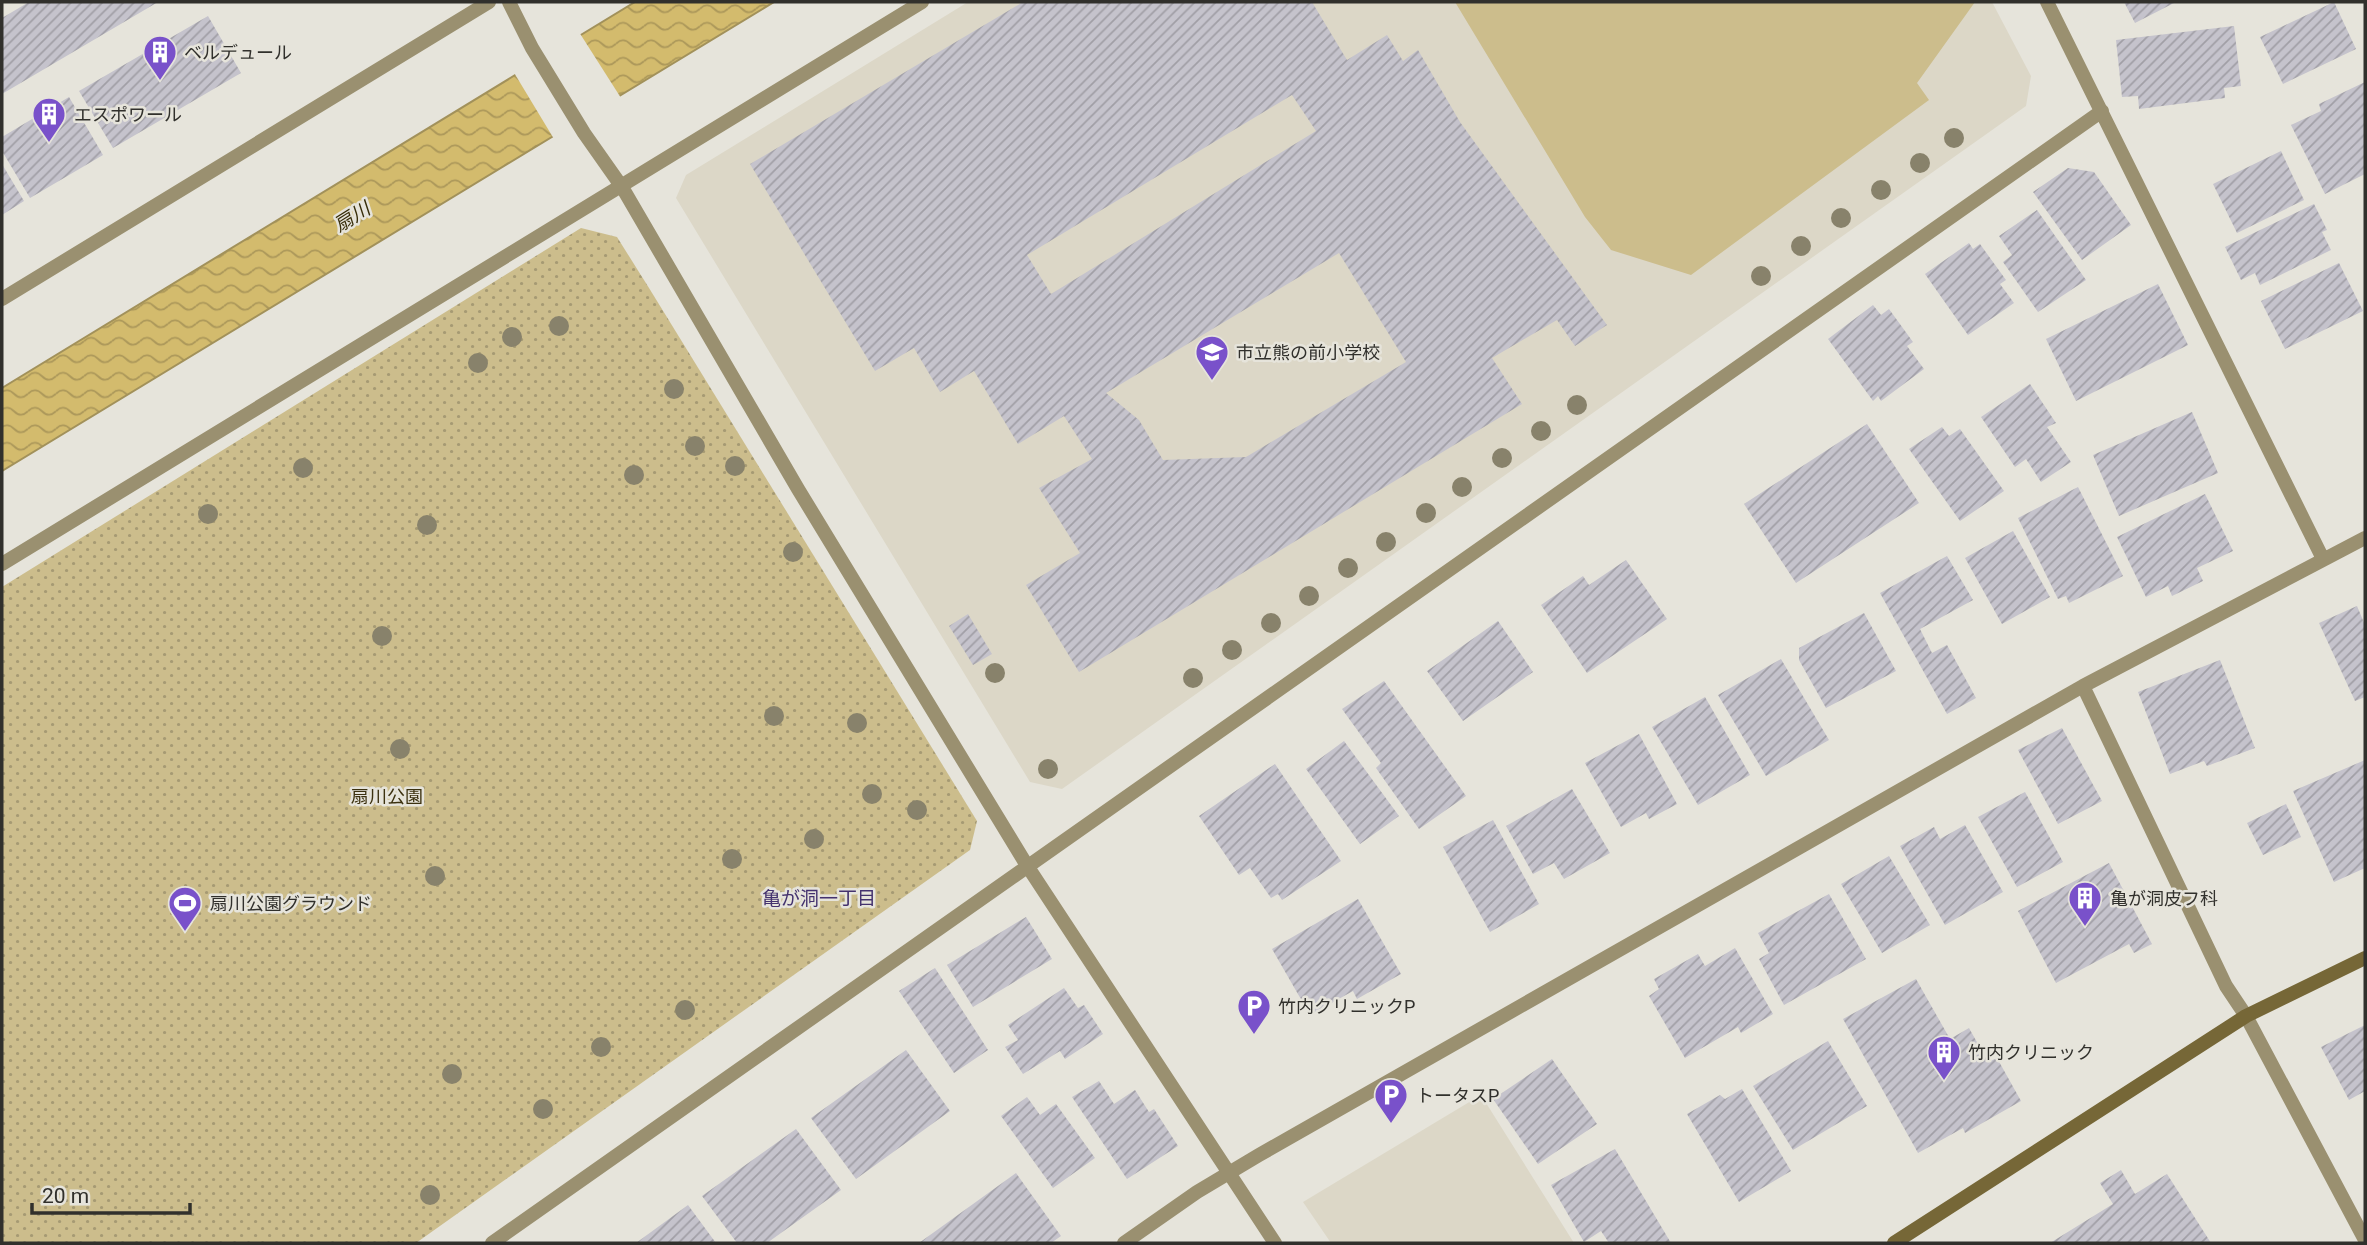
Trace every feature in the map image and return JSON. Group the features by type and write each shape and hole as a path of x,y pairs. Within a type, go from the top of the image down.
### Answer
{"street":[{"path":"2,299 489,2"},
{"path":"509,2 532,48 584,133 622,187 798,489 1026,864 1275,1243"},
{"path":"2,564 922,2"},
{"path":"2047,2 2323,559"},
{"path":"492,1243 1026,864 2102,111"},
{"path":"1124,1243 1228,1173 2083,686 2365,538"},
{"path":"2083,686 2226,986 2246,1016 2365,1240"},
{"path":"1894,1243 2246,1016 2365,958"}],"shaded area":[{"name":"市立熊の前小学校","path":"968,2 1992,2 2031,76 2026,106 1062,789 1030,782 676,198 686,175"},
{"path":"1481,1095 1574,1243 1331,1243 1303,1202"}],"green space":[{"path":"1455,2 1975,2 1917,83 1929,100 1691,275 1611,250 1585,217"},
{"name":"扇川公園","path":"581,228 617,237 649,288 977,821 970,850 416,1243 2,1243 2,587"}],"water":[{"name":"扇川","path":"635,2 774,2 2,471 2,388"}],"pier":[{"path":"579,32 621,98 554,139 513,71"}],"building":[{"path":"29,2 158,2 2,94 2,18"},
{"path":"1023,2 1312,2 1347,60 1387,35 1403,61 1418,50 1460,122 1607,325 1575,346 1557,320 1492,358 1522,404 1079,672 1026,585 1080,553 1039,488 1092,459 1064,416 1018,444 974,371 940,392 914,348 875,371 750,164","holes":["1292,95 1316,131 1051,294 1027,255","1339,253 1406,362 1246,457 1163,460 1139,420 1106,393"]},
{"path":"2124,2 2176,2 2135,23"},
{"path":"2334,2 2356,49 2283,84 2260,37"},
{"name":"ベルデュール","path":"208,16 241,73 113,148 79,91"},
{"path":"2234,26 2241,86 2224,88 2225,98 2139,109 2138,96 2122,97 2116,40"},
{"path":"2365,82 2365,174 2325,194 2291,125 2321,111 2319,104"},
{"name":"エスポワール","path":"69,97 103,155 30,198 2,151 2,137"},
{"path":"2281,151 2304,200 2237,233 2213,184"},
{"path":"2,164 24,201 2,215"},
{"path":"2068,168 2094,172 2131,225 2082,260 2033,192"},
{"path":"2314,204 2327,230 2322,232 2331,250 2260,285 2255,273 2241,280 2225,247"},
{"path":"2037,210 2086,280 2038,312 2003,262 2012,255 1999,236"},
{"path":"1969,243 1973,249 1980,244 2006,280 2000,284 2014,303 1968,335 1925,274"},
{"path":"2339,263 2363,311 2285,349 2261,301"},
{"path":"2158,284 2188,345 2076,401 2046,339"},
{"path":"1873,305 1881,315 1889,309 1913,342 1907,346 1924,369 1881,401 1878,396 1873,401 1828,339"},
{"path":"2030,384 2056,423 2047,427 2071,462 2041,482 2026,459 2015,467 1981,417"},
{"path":"2192,412 2218,473 2119,516 2093,455"},
{"path":"1867,424 1919,503 1796,583 1744,504"},
{"path":"1942,427 1949,436 1960,429 2004,491 1960,521 1909,449"},
{"path":"2078,487 2123,576 2069,603 2066,596 2058,599 2018,518"},
{"path":"2205,494 2233,551 2197,568 2203,581 2172,596 2168,586 2146,597 2117,537"},
{"path":"2013,531 2050,597 2002,624 1965,558"},
{"path":"1947,556 1973,600 1920,629 1932,653 1947,645 1976,698 1947,714 1880,593"},
{"path":"1626,560 1667,619 1587,673 1541,605 1583,576 1589,585"},
{"path":"2357,606 2365,625 2365,697 2355,701 2319,623"},
{"path":"1864,613 1896,671 1826,708 1799,660 1799,648"},
{"path":"968,614 992,654 973,665 949,626"},
{"path":"1498,621 1533,672 1463,721 1427,671"},
{"path":"1781,659 1829,740 1766,776 1718,695"},
{"path":"2220,660 2255,748 2207,766 2204,761 2170,774 2138,692"},
{"path":"1384,681 1466,796 1419,829 1376,768 1381,763 1342,709"},
{"path":"1705,697 1750,775 1698,805 1652,727"},
{"path":"2062,728 2102,801 2058,824 2018,750"},
{"path":"1639,734 1677,804 1649,819 1646,813 1621,827 1585,763"},
{"path":"1344,741 1399,816 1360,844 1306,769"},
{"path":"2365,760 2365,868 2334,882 2293,791"},
{"path":"1275,764 1341,861 1282,900 1278,894 1271,898 1250,868 1239,875 1199,816"},
{"path":"1572,789 1610,853 1564,879 1554,863 1533,874 1506,826"},
{"path":"2025,792 2063,862 2017,887 1978,817"},
{"path":"2286,804 2301,837 2263,855 2247,823"},
{"path":"1493,820 1539,904 1490,932 1443,847"},
{"path":"1965,825 2003,892 1945,925 1900,846 1934,827 1940,839"},
{"path":"1889,856 1930,925 1882,953 1841,884"},
{"name":"亀が洞皮フ科","path":"2109,863 2152,944 2134,953 2129,944 2056,983 2018,911"},
{"path":"1829,894 1866,959 1784,1005 1759,959 1769,953 1758,933"},
{"path":"1358,899 1401,974 1357,999 1353,991 1310,1015 1272,949"},
{"path":"1026,917 1052,959 973,1007 947,965"},
{"path":"1735,948 1773,1014 1741,1033 1738,1027 1685,1058 1649,996 1659,989 1654,979 1698,954 1705,966"},
{"path":"935,968 988,1050 954,1073 899,991"},
{"name":"竹内クリニック","path":"1916,979 1950,1039 1969,1028 1988,1062 1997,1058 2021,1101 1965,1133 1963,1128 1918,1153 1843,1019"},
{"path":"1064,988 1078,1008 1084,1005 1103,1034 1065,1059 1060,1051 1023,1074 1005,1047 1018,1040 1008,1025"},
{"path":"2365,1025 2365,1091 2349,1100 2321,1047"},
{"path":"1828,1041 1867,1106 1793,1150 1753,1086"},
{"path":"906,1050 950,1111 856,1179 811,1118"},
{"path":"1552,1059 1597,1124 1538,1164 1493,1099"},
{"path":"1099,1081 1114,1104 1135,1090 1149,1112 1154,1109 1178,1146 1127,1179 1072,1097"},
{"path":"1742,1089 1791,1171 1739,1202 1687,1114 1720,1095 1725,1099"},
{"path":"1027,1097 1040,1115 1056,1104 1095,1158 1053,1188 1001,1116"},
{"path":"796,1129 841,1190 767,1243 737,1243 702,1196"},
{"path":"1615,1149 1671,1243 1609,1243 1601,1231 1584,1242 1551,1185"},
{"path":"2121,1170 2135,1194 2167,1174 2211,1243 2050,1243 2113,1204 2100,1183"},
{"path":"1016,1173 1061,1236 1051,1243 919,1243"},
{"path":"688,1205 716,1243 636,1243"}],"place":[{"name":"ベルデュール","path":"160,82"},
{"name":"エスポワール","path":"49,144"},
{"name":"市立熊の前小学校","path":"1212,382"},
{"name":"亀が洞皮フ科","path":"2085,928"},
{"name":"扇川公園グラウンド","path":"185,933"},
{"name":"竹内クリニックP","path":"1254,1036"},
{"name":"竹内クリニック","path":"1944,1082"},
{"name":"トータスP","path":"1391,1125"}],"district":[{"name":"亀が洞一丁目","path":"819,898"}]}
